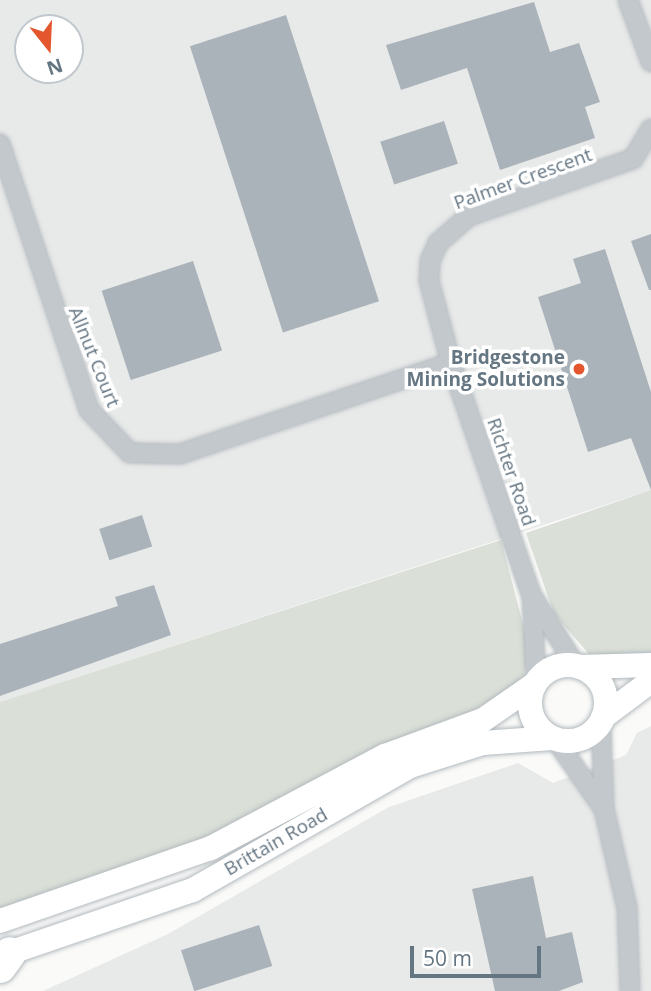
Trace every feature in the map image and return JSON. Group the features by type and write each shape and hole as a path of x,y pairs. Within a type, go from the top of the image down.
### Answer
{"main road":[{"path":"651,665 554,668 535,683 534,721 554,738 576,740 651,681"},
{"path":"578,666 599,681 602,720"},
{"name":"Brittain Road","path":"0,921 211,848 385,756 482,720 535,683"},
{"name":"Brittain Road","path":"3,959 193,890 410,766 508,738 554,738"}],"street":[{"path":"628,0 651,62"},
{"name":"Palmer Crescent","path":"451,363 429,281 438,243 469,216 633,159 651,129"},
{"name":"Allnut Court","path":"0,144 89,410 130,453 180,454 451,363"},
{"name":"Richter Road","path":"451,363 531,594 578,666"},
{"name":"Richter Road","path":"531,594 535,683"},
{"path":"602,720 604,809 627,908 630,991"},
{"path":"554,738 604,809"}],"shaded area":[{"path":"0,0 651,0 651,490 0,702"},
{"path":"651,490 651,656 589,654 554,614 526,533"},
{"path":"501,540 529,647 524,676 505,698 213,840 0,912 0,702"},
{"path":"651,726 651,991 43,991 168,934 389,807 518,763 553,783 626,755 637,733"}],"building":[{"path":"534,2 550,52 579,43 600,102 585,107 595,138 500,170 467,68 401,90 386,45"},
{"path":"286,15 379,301 283,332 190,46"},
{"path":"444,121 458,164 394,185 380,142"},
{"path":"651,234 651,290 649,290 631,241"},
{"path":"605,249 651,392 651,490 631,438 588,452 538,297 581,283 573,259"},
{"path":"193,261 222,350 131,380 102,291"},
{"path":"142,515 152,546 109,560 99,529"},
{"path":"154,585 171,635 0,696 0,644 118,606 115,597"},
{"path":"533,876 546,938 572,932 583,982 559,991 495,991 472,889"},
{"path":"259,925 272,966 194,991 181,950"}],"place":[{"name":"Bridgestone Mining Solutions","path":"579,369"}]}
